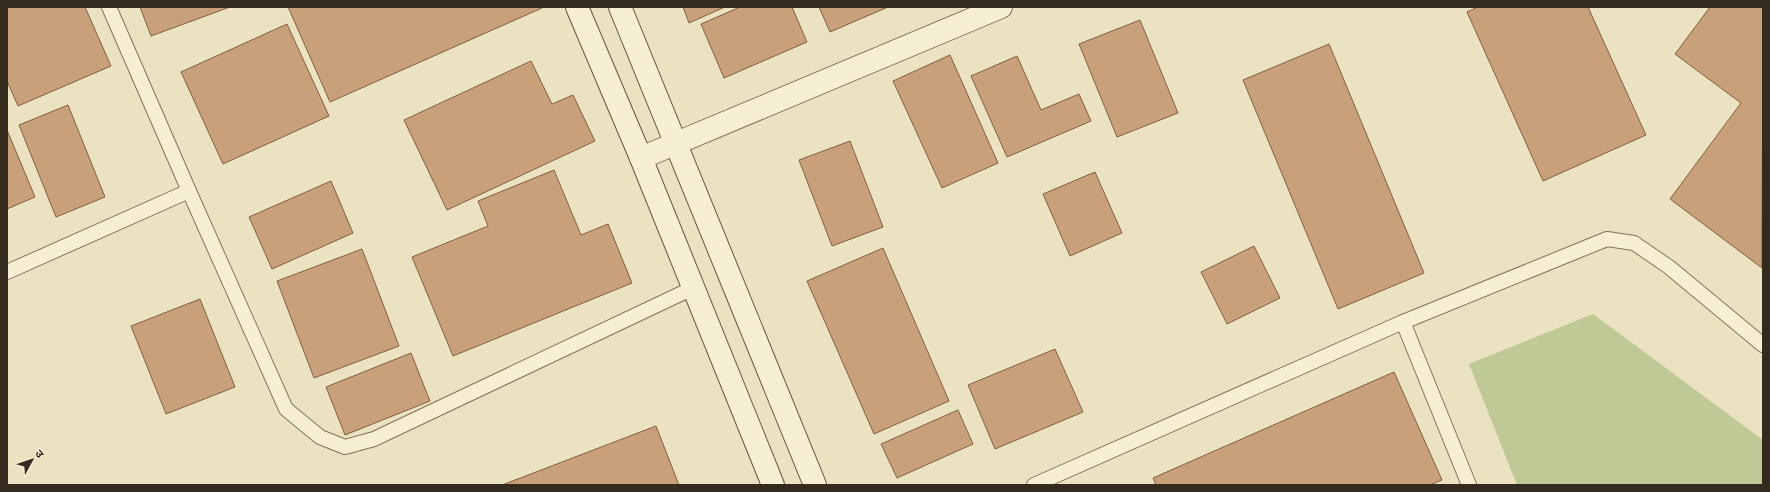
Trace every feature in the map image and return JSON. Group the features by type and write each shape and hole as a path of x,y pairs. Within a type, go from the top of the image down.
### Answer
{"street":[{"path":"577,7 641,158 692,288 773,485"},
{"path":"620,7 815,485"},
{"path":"641,158 676,144 963,14 1001,7"}],"lane":[{"path":"109,7 188,191 286,408 320,437 345,447 374,439 692,288"},
{"path":"7,272 188,191"},
{"path":"1034,485 1403,322 1607,239 1634,243 1640,247 1669,267 1763,345"},
{"path":"1403,322 1469,485"}],"green space":[{"path":"1593,314 1763,440 1763,485 1517,485 1469,364"}],"building":[{"path":"7,7 85,7 111,66 18,106 7,81"},
{"path":"140,7 230,7 151,36"},
{"path":"288,7 542,7 542,8 330,102"},
{"path":"683,7 725,7 689,23"},
{"path":"740,7 792,7 807,42 724,78 701,24"},
{"path":"819,7 888,7 830,32"},
{"path":"1478,7 1588,7 1646,135 1543,181 1467,12"},
{"path":"1710,7 1763,7 1762,268 1670,199 1741,103 1675,54"},
{"path":"1140,20 1178,113 1117,137 1079,44"},
{"path":"287,24 329,116 223,164 181,72"},
{"path":"1329,44 1424,273 1338,309 1243,80"},
{"path":"950,55 998,163 942,188 893,81"},
{"path":"1017,56 1041,110 1079,94 1091,121 1007,157 971,76"},
{"path":"531,61 552,104 573,95 595,141 447,210 404,120"},
{"path":"68,105 105,197 56,217 19,125"},
{"path":"7,130 35,197 7,209"},
{"path":"850,141 883,227 832,246 799,160"},
{"path":"554,170 581,235 608,224 632,283 453,356 412,257 488,226 478,201"},
{"path":"1095,172 1122,233 1070,256 1043,194"},
{"path":"331,181 353,233 272,269 249,217"},
{"path":"1254,246 1280,298 1227,324 1201,272"},
{"path":"883,248 949,401 874,434 807,281"},
{"path":"362,249 399,346 314,378 277,281"},
{"path":"200,299 235,387 166,414 131,326"},
{"path":"1055,349 1083,412 995,449 968,385"},
{"path":"411,353 430,401 345,435 326,387"},
{"path":"1394,372 1442,480 1430,485 1156,485 1153,478"},
{"path":"958,410 973,444 897,478 881,444"},
{"path":"656,426 679,485 502,485"}]}
